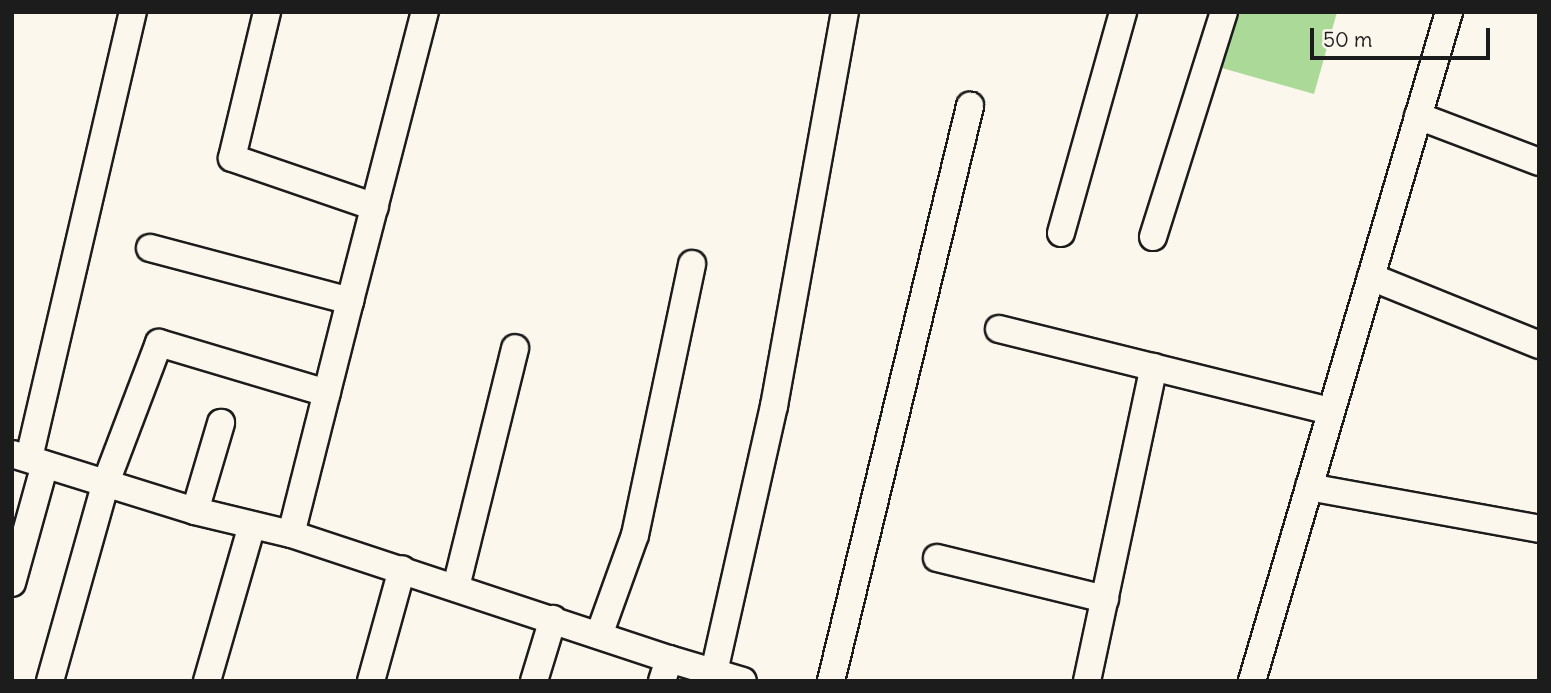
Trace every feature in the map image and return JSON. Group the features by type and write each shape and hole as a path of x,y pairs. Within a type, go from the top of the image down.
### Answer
{"street":[{"path":"12,583 29,459 133,12"},
{"path":"267,12 232,158 375,206"},
{"path":"291,534 425,12"},
{"path":"714,672 774,406 845,12"},
{"path":"1061,233 1123,12"},
{"path":"1153,237 1224,12"},
{"path":"1251,681 1449,12"},
{"path":"831,681 970,106"},
{"path":"1418,116 1539,162"},
{"path":"150,248 350,301"},
{"path":"599,635 635,535 692,264"},
{"path":"1371,277 1539,345"},
{"path":"999,329 1331,411"},
{"path":"50,681 105,485 159,343 327,393"},
{"path":"456,587 515,348"},
{"path":"1087,681 1154,368"},
{"path":"195,511 221,423"},
{"path":"29,459 195,511 291,534 553,619 599,635 665,670 714,672 743,681"},
{"path":"1308,487 1539,529"},
{"path":"207,681 252,525"},
{"path":"937,558 1105,599"},
{"path":"371,681 402,569"},
{"path":"534,681 553,619"}],"green space":[{"path":"1239,12 1337,12 1314,94 1222,68"}]}
